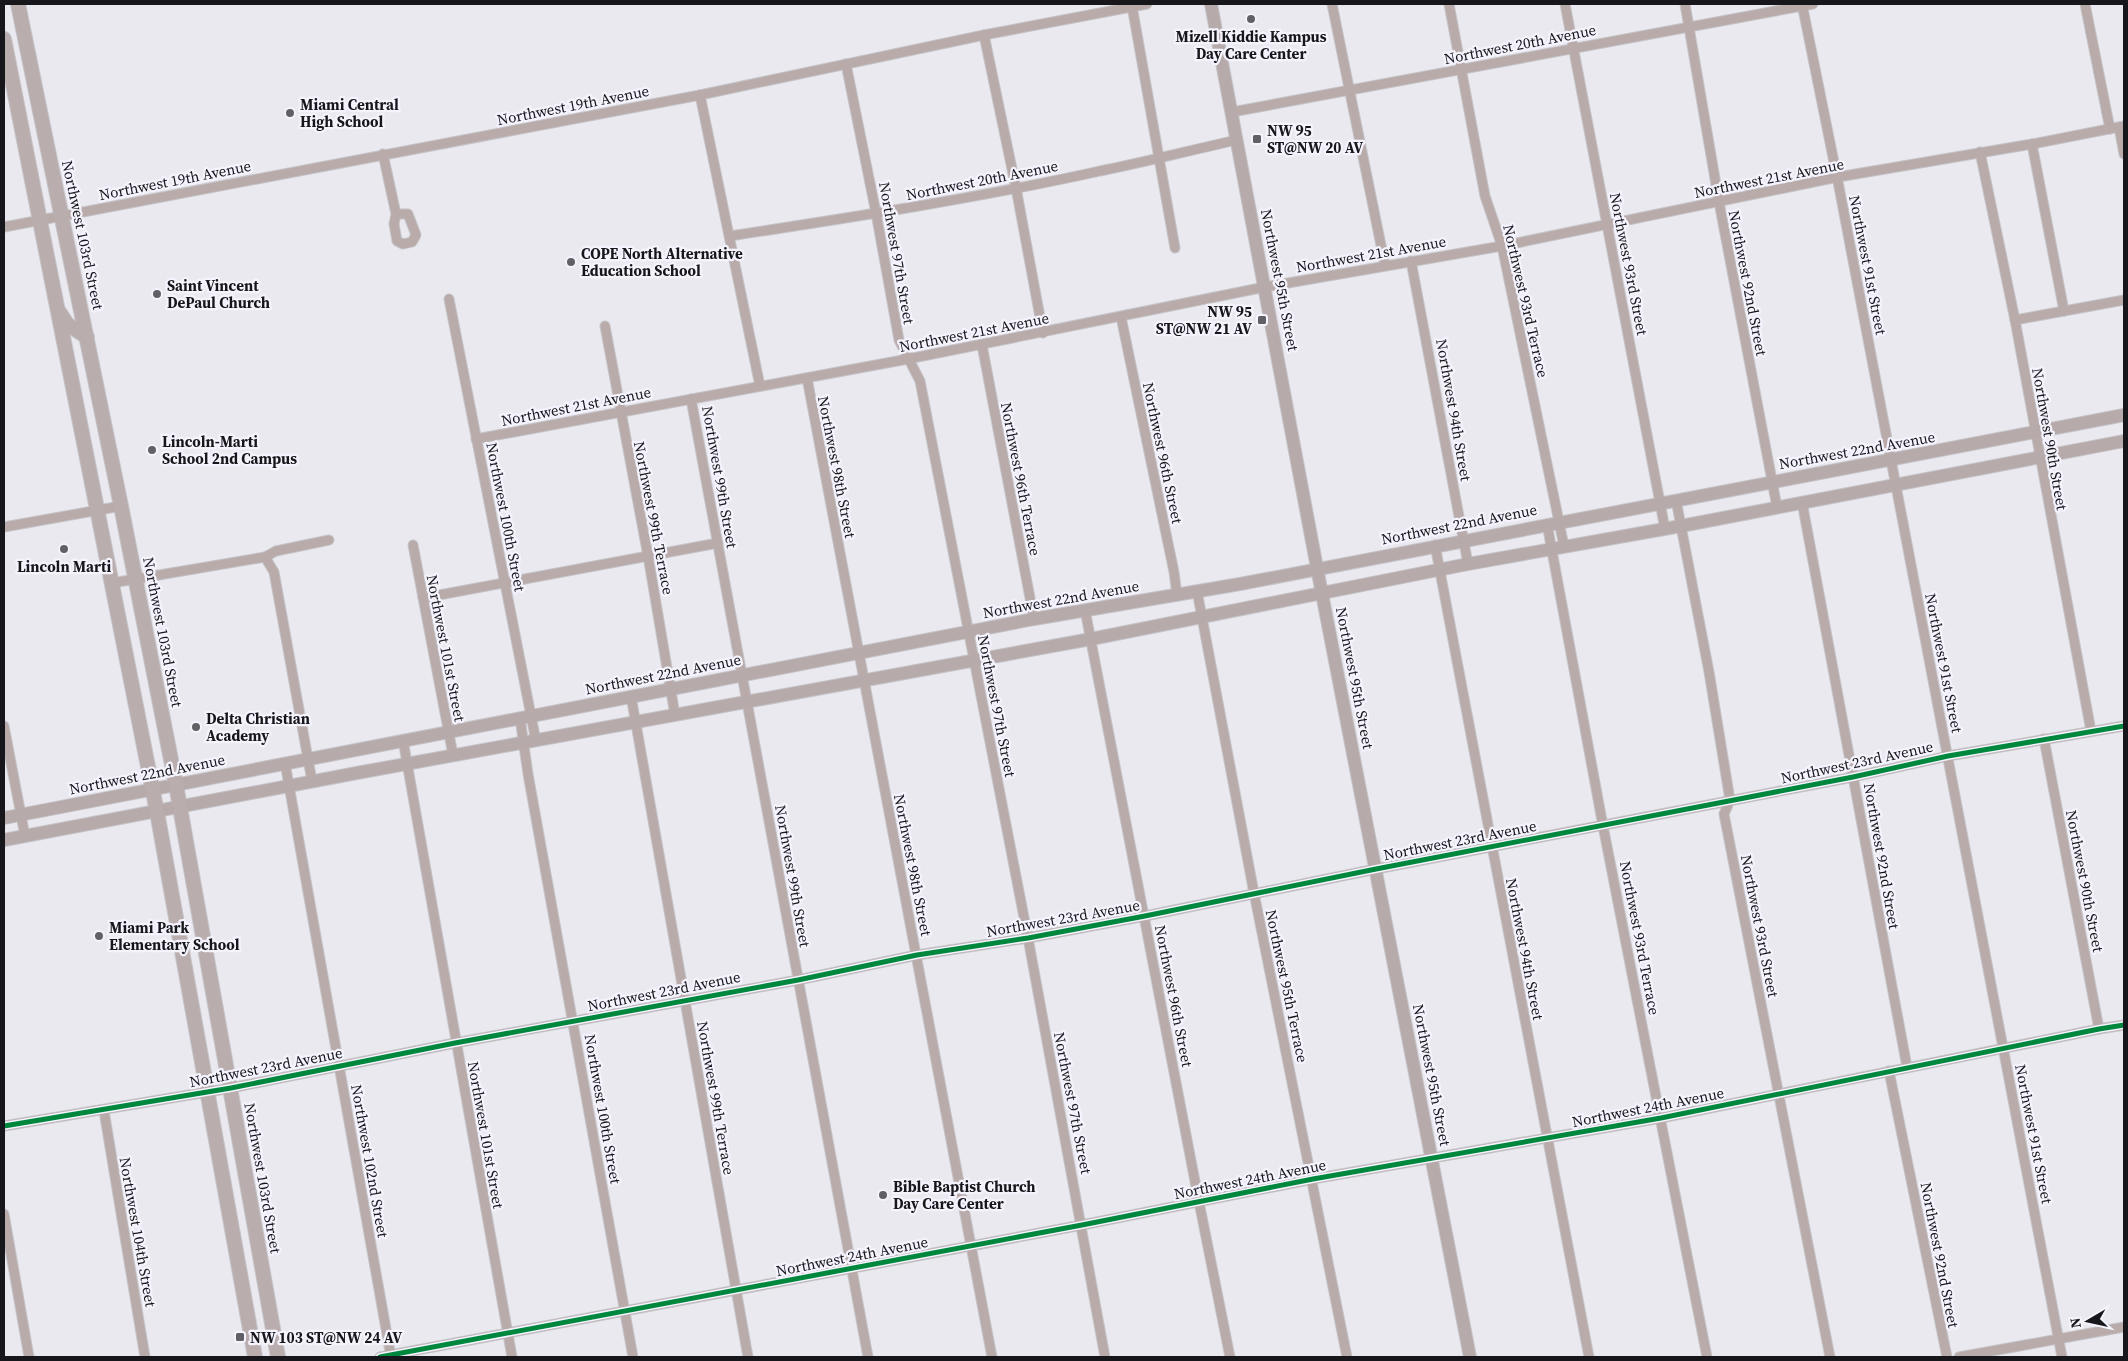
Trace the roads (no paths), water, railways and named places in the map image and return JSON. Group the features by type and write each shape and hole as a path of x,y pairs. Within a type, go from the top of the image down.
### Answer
{"main road":[{"name":"Northwest 103rd Street","path":"18,4 87,336 176,785 278,1357"},
{"name":"Northwest 95th Street","path":"1211,4 1317,568 1470,1357"},
{"path":"4,39 153,790 255,1357"},
{"path":"55,303 67,324 87,336"},
{"name":"Northwest 22nd Avenue","path":"4,818 1034,619 1177,595 2124,415"},
{"path":"4,840 312,781 1091,639 1440,569 1665,529 2124,441"}],"street":[{"name":"Northwest 19th Avenue","path":"4,227 700,95 984,35 1147,4"},
{"path":"1332,4 1385,265"},
{"name":"Northwest 93rd Terrace","path":"1449,4 1485,196 1502,246 1553,523 1603,826 1707,1357"},
{"name":"Northwest 93rd Street","path":"1565,4 1665,529"},
{"name":"Northwest 92nd Street","path":"1685,4 1718,202 1777,507"},
{"name":"Northwest 20th Avenue","path":"1232,112 1813,4"},
{"path":"2085,4 2124,154"},
{"name":"Northwest 91st Street","path":"1802,5 1838,177 1890,459 2062,1357"},
{"path":"1132,6 1174,248"},
{"path":"984,35 1016,188 1043,333"},
{"name":"Northwest 97th Street","path":"846,64 899,340 920,381 1028,938 1105,1357"},
{"path":"700,95 760,386"},
{"name":"Northwest 21st Avenue","path":"476,439 982,345 1265,287 1502,246 1838,177 2032,144 2118,127"},
{"name":"Northwest 20th Avenue","path":"730,236 1016,188 1237,140"},
{"path":"2032,144 2064,311"},
{"name":"Northwest 90th Street","path":"1980,152 2015,320 2034,432 2091,731"},
{"path":"383,154 396,214"},
{"name":"Northwest 94th Street","path":"1411,261 1468,564"},
{"name":"Northwest 100th Street","path":"449,299 504,583 573,1021 633,1357"},
{"path":"2015,320 2124,300"},
{"name":"Northwest 96th Street","path":"1121,317 1174,572 1177,595"},
{"name":"Northwest 99th Terrace","path":"604,326 676,715"},
{"name":"Northwest 96th Terrace","path":"982,345 1034,619"},
{"name":"Northwest 98th Street","path":"806,378 992,1357"},
{"name":"Northwest 99th Street","path":"691,399 868,1357"},
{"name":"Northwest 93rd Street","path":"1676,500 1709,672 1730,800 1724,814 1830,1357"},
{"name":"Northwest 92nd Street","path":"1802,502 1907,1067"},
{"path":"4,527 121,506"},
{"path":"112,582 265,557 276,551 329,540"},
{"path":"423,598 718,543"},
{"name":"Northwest 101st Street","path":"413,545 453,755"},
{"name":"Northwest 94th Street","path":"1435,546 1589,1357"},
{"path":"265,557 274,572 312,781"},
{"name":"Northwest 95th Terrace","path":"1197,591 1204,617 1254,893 1313,1179 1347,1357"},
{"name":"Northwest 96th Street","path":"1085,610 1145,916 1198,1202 1230,1357"},
{"name":"Northwest 99th Terrace","path":"631,696 748,1357"},
{"path":"4,726 25,836"},
{"name":"Northwest 23rd Avenue","path":"4,1126 60,1116 104,1111 231,1088 455,1043 798,980 917,955 1028,938 1145,916 1376,868 1853,777 1948,756 2124,726"},
{"name":"Northwest 90th Street","path":"2044,739 2099,1028"},
{"name":"Northwest 101st Street","path":"403,740 455,1043 512,1357"},
{"name":"Northwest 102nd Street","path":"285,763 391,1356"},
{"name":"Northwest 24th Avenue","path":"380,1357 1082,1225 1313,1179 1661,1118 2099,1028 2124,1026"},
{"name":"Northwest 92nd Street","path":"1889,1070 1947,1357"},
{"name":"Northwest 104th Street","path":"104,1111 145,1357"},
{"path":"4,1214 29,1357"},
{"path":"1959,1357 2124,1327"}],"place":[{"name":"Mizell Kiddie Kampus Day Care Center","path":"1251,19"},
{"name":"Miami Central High School","path":"290,113"},
{"name":"NW 95 ST@NW 20 AV","path":"1257,139"},
{"name":"COPE North Alternative Education School","path":"571,262"},
{"name":"Saint Vincent DePaul Church","path":"157,294"},
{"name":"NW 95 ST@NW 21 AV","path":"1262,320"},
{"name":"Lincoln-Marti School 2nd Campus","path":"152,450"},
{"name":"Lincoln Marti","path":"64,549"},
{"name":"Delta Christian Academy","path":"196,727"},
{"name":"Miami Park Elementary School","path":"99,936"},
{"name":"Bible Baptist Church Day Care Center","path":"883,1195"},
{"name":"NW 103 ST@NW 24 AV","path":"240,1337"}]}
